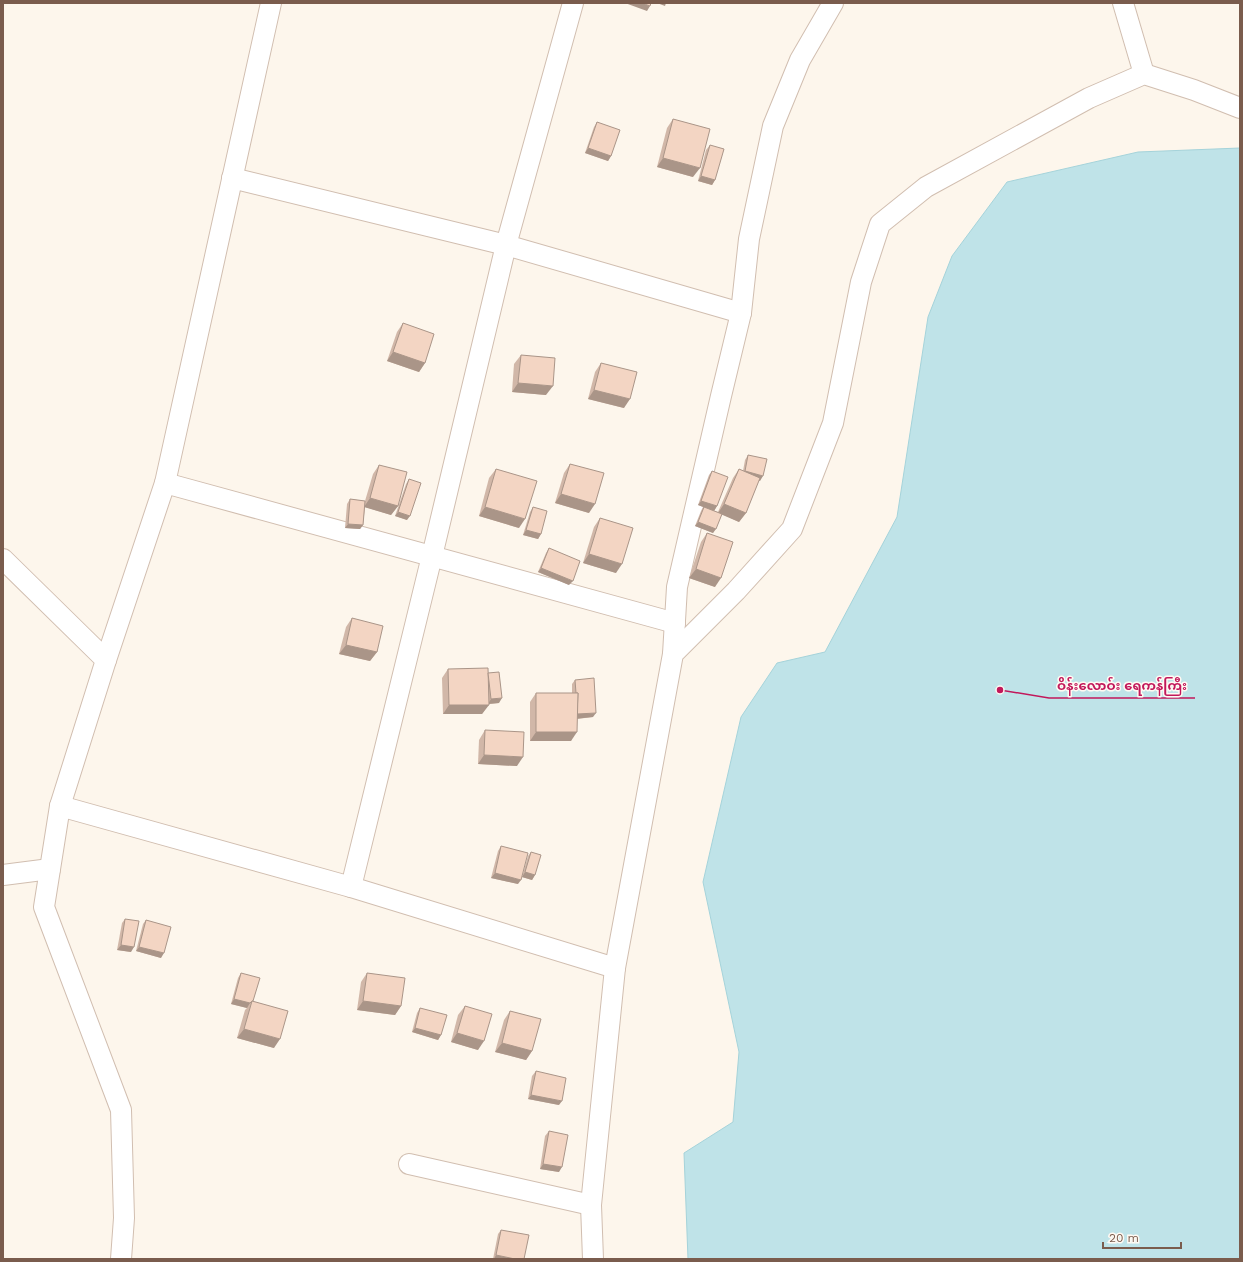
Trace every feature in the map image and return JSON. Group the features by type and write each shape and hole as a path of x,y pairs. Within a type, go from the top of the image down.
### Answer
{"street":[{"path":"121,1259 124,1218 121,1110 44,907 60,806 106,660 165,483 271,3"},
{"path":"351,887 506,245 573,3"},
{"path":"593,1259 591,1205 615,968 673,654 678,587 720,396 741,313 748,239 773,126 800,60 833,3"},
{"path":"1123,3 1144,74"},
{"path":"673,654 736,591 792,529 833,423 861,282 880,224 926,187 1090,98 1144,74 1194,90 1240,108"},
{"path":"232,178 506,245 741,313"},
{"path":"165,483 675,624"},
{"path":"3,559 106,660"},
{"path":"60,806 351,887 615,968"},
{"path":"3,875 50,869"},
{"path":"409,1164 591,1205"}],"water":[{"path":"1240,148 1240,1259 688,1259 684,1153 733,1122 739,1052 703,882 741,717 777,663 825,652 897,517 928,317 952,256 1007,182 1138,152"}],"building":[{"path":"642,3 651,3 650,6"},
{"path":"673,119 710,129 700,168 663,158"},
{"path":"597,122 620,130 611,156 588,148"},
{"path":"710,145 724,149 715,180 701,176"},
{"path":"403,323 434,334 425,363 393,352"},
{"path":"521,355 555,358 553,386 518,383"},
{"path":"601,363 637,372 630,399 594,390"},
{"path":"748,455 767,459 763,476 745,471"},
{"path":"570,464 604,473 595,504 561,494"},
{"path":"379,465 407,472 398,506 370,498"},
{"path":"496,469 537,481 525,519 485,507"},
{"path":"739,469 760,478 746,513 724,504"},
{"path":"712,471 728,477 717,506 701,501"},
{"path":"409,479 421,483 410,516 398,512"},
{"path":"350,499 365,501 363,525 348,524"},
{"path":"533,507 547,511 541,534 526,530"},
{"path":"704,507 722,514 716,529 698,522"},
{"path":"600,518 633,528 622,564 589,554"},
{"path":"707,533 733,542 721,578 696,569"},
{"path":"549,548 580,561 573,581 541,568"},
{"path":"352,618 383,626 377,652 346,645"},
{"path":"488,668 489,705 449,705 448,669"},
{"path":"499,672 502,698 491,699 488,673"},
{"path":"594,678 596,713 577,714 578,693 576,693 575,680"},
{"path":"536,693 578,693 577,732 536,732"},
{"path":"485,730 524,732 523,757 484,755"},
{"path":"501,846 528,853 521,880 495,873"},
{"path":"531,852 541,855 535,875 525,872"},
{"path":"125,919 139,921 134,947 121,945"},
{"path":"146,920 171,927 164,953 139,947"},
{"path":"241,973 260,978 253,1001 250,1003 234,999"},
{"path":"367,973 405,978 401,1006 363,1001"},
{"path":"252,1001 288,1011 280,1039 244,1029"},
{"path":"465,1006 492,1014 484,1041 457,1033"},
{"path":"420,1008 447,1015 441,1035 415,1028"},
{"path":"510,1011 541,1019 532,1051 502,1043"},
{"path":"536,1071 566,1078 562,1101 531,1095"},
{"path":"549,1131 568,1135 562,1167 543,1164"},
{"path":"501,1230 529,1235 524,1259 515,1259 496,1255"}],"place":[{"name":"ဝိန်းလောဝ်း ရေကန်ကြီး","path":"1000,690"}]}
